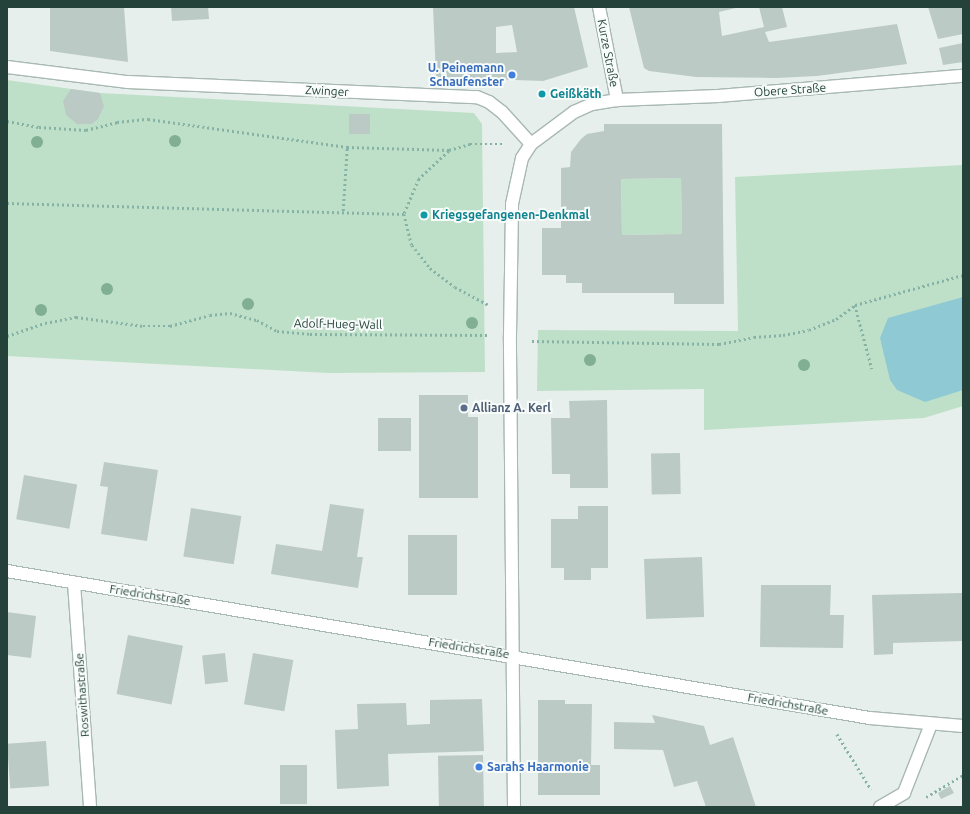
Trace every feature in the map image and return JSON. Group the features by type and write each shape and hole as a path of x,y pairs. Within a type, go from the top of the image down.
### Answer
{"street":[{"name":"Kurze Straße","path":"599,7 617,100"},
{"name":"Zwinger","path":"7,67 128,82 477,97 489,102 502,112 531,144"},
{"name":"Obere Straße","path":"617,100 725,95 963,76"},
{"path":"514,807 514,656 510,317 512,204 515,180 522,158 531,144 574,112 592,104 617,100"},
{"name":"Friedrichstraße","path":"7,572 514,656 822,710 931,724 963,726"},
{"name":"Roswithastraße","path":"74,583 90,807"},
{"path":"881,807 904,793 931,724"}],"path":[{"path":"7,121 39,127 86,130 117,122 148,119 347,147 449,150 470,144 531,144"},
{"path":"343,211 347,147"},
{"path":"449,150 418,179 404,214 412,245 430,268 455,287 510,317"},
{"path":"7,203 343,211 404,214"},
{"path":"872,369 855,305 963,275"},
{"name":"Adolf-Hueg-Wall","path":"7,336 45,323 76,317 143,326 170,326 210,315 230,313 257,320 277,331 310,334 510,335 535,342 719,344 754,337 809,330 836,319 855,305"},
{"path":"822,710 881,807"},
{"path":"904,793 921,800 963,775"}],"green space":[{"path":"7,80 100,93 474,113 482,124 485,372 328,373 7,356"},
{"path":"963,165 963,406 924,418 704,430 704,389 537,391 538,330 738,331 735,177"},
{"path":"681,178 682,234 622,235 621,179"}],"water":[{"path":"963,297 963,390 925,402 897,390 890,380 880,338 888,318"}],"building":[{"path":"50,7 124,7 128,62 50,51"},
{"path":"171,7 208,7 209,19 172,21"},
{"path":"433,7 574,7 588,67 543,81 436,77","holes":["512,25 517,52 496,53 496,27"]},
{"path":"629,7 740,7 719,12 722,36 764,27 759,7 782,7 787,27 765,32 769,42 897,24 907,64 817,76 776,78 696,77 649,71 644,68"},
{"path":"928,7 963,7 963,34 938,39"},
{"path":"963,43 963,62 943,65 939,48"},
{"path":"71,89 100,93 104,106 98,119 92,124 77,124 66,115 63,101"},
{"path":"349,114 370,114 370,134 349,134"},
{"path":"604,124 722,124 724,304 674,304 674,293 582,293 582,283 566,283 566,275 542,275 542,228 561,228 561,168 570,167 571,152 581,139 587,134 604,131","holes":["681,178 682,234 622,235 621,179"]},
{"path":"419,395 468,395 468,417 478,417 478,498 419,498"},
{"path":"607,400 608,488 570,488 570,474 552,474 551,418 570,418 569,401"},
{"path":"378,418 411,418 411,451 378,451"},
{"path":"680,453 681,494 652,494 651,454"},
{"path":"104,462 158,470 147,541 101,534 108,487 100,486"},
{"path":"24,475 77,484 69,529 16,519"},
{"path":"330,504 364,509 357,557 363,557 358,588 271,574 276,544 322,551"},
{"path":"578,506 608,506 608,568 591,568 591,580 564,580 564,568 551,568 551,519 578,519"},
{"path":"191,508 241,516 234,564 183,556"},
{"path":"408,535 457,535 457,595 408,595"},
{"path":"702,557 704,617 646,619 644,559"},
{"path":"761,585 831,585 830,615 844,615 843,648 760,647"},
{"path":"963,593 963,641 893,643 893,654 874,655 872,595"},
{"path":"7,612 36,616 31,658 7,655"},
{"path":"128,635 183,646 172,705 117,694"},
{"path":"225,653 228,682 205,684 202,655"},
{"path":"253,653 293,660 284,711 244,704"},
{"path":"482,699 484,751 388,754 389,786 337,789 335,730 358,729 357,704 406,703 407,725 430,724 430,700"},
{"path":"538,700 565,700 565,704 592,704 591,765 600,765 600,795 538,795"},
{"path":"652,715 704,726 710,745 733,737 756,807 706,807 697,781 674,787 663,750 614,749 614,722 655,723"},
{"path":"46,741 49,786 10,789 7,744"},
{"path":"483,755 484,807 439,807 438,756"},
{"path":"280,765 307,765 307,804 280,804"},
{"path":"950,786 954,793 941,799 938,793"}],"place":[{"name":"U. Peinemann Schaufenster","path":"512,75"},
{"name":"Geißkäth","path":"542,94"},
{"name":"Kriegsgefangenen-Denkmal","path":"424,215"},
{"name":"Allianz A. Kerl","path":"464,408"},
{"name":"Sarahs Haarmonie","path":"479,767"}]}
